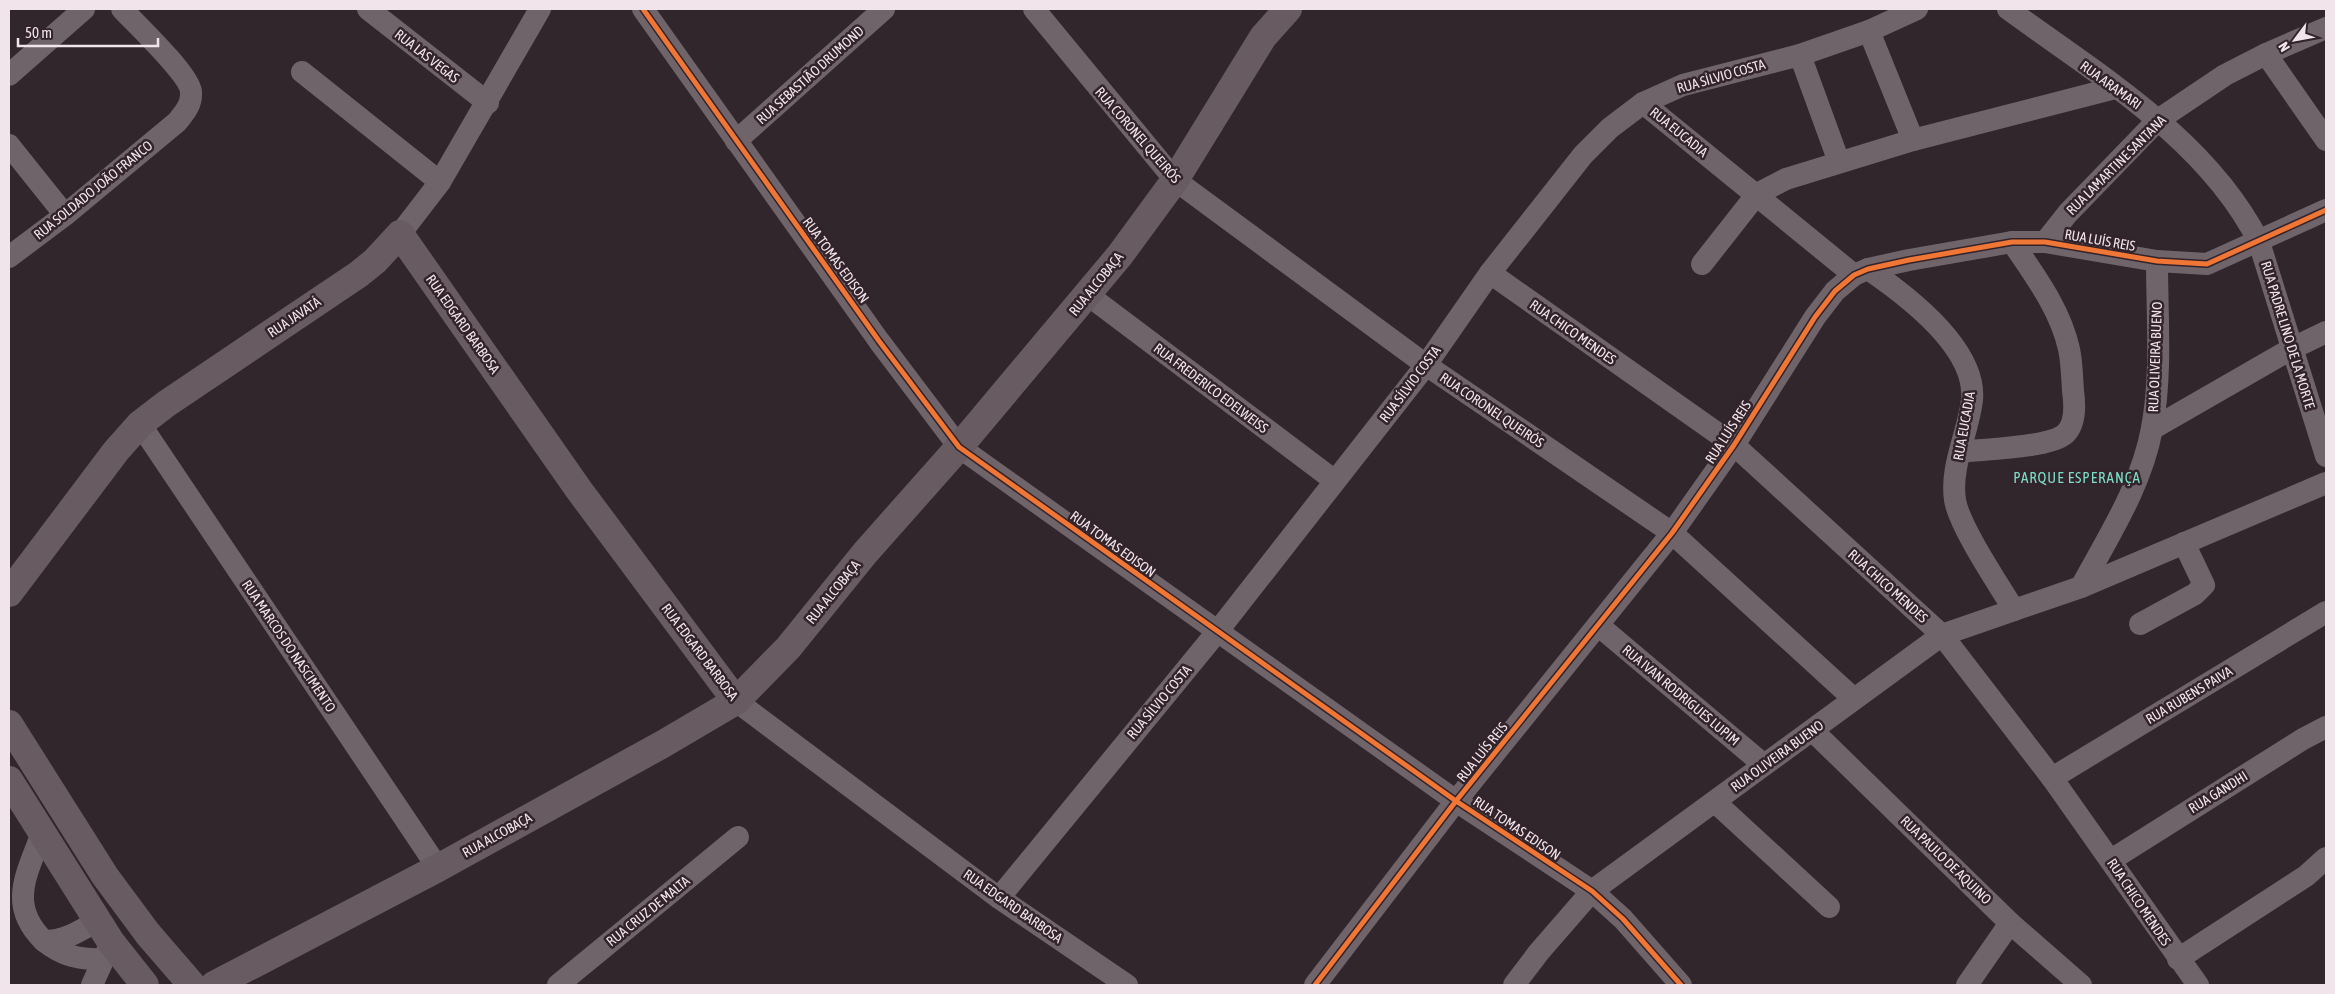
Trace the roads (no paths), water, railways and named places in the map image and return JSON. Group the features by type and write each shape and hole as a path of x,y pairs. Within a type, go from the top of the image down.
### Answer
{"main road":[{"name":"RUA ALCOBAÇA","path":"214,985 438,868 663,744 736,701 788,648 865,553 1088,295 1175,180 1263,37 1288,9"},
{"name":"RUA JAVATÁ","path":"9,593 116,451 140,424 166,404 358,274 375,261 400,234"},
{"name":"RUA EDGARD BARBOSA","path":"400,234 579,490 736,701"},
{"path":"9,724 105,876 148,934 192,985"},
{"path":"9,780 108,944 145,985"},
{"path":"108,944 164,985"}],"street":[{"path":"9,75 84,9"},
{"name":"RUA SOLDADO JOÃO FRANCO","path":"9,257 65,215 177,122 190,106 192,90 184,75 122,9"},
{"name":"RUA LAS VEGAS","path":"368,9 488,103"},
{"name":"RUA JAVATÁ","path":"400,234 440,182 488,103 540,9"},
{"name":"RUA TOMAS EDISON","path":"644,9 879,341 958,447 1456,801 1592,891 1623,919 1681,985"},
{"name":"RUA SEBASTIÃO DRUMOND","path":"736,141 884,9"},
{"name":"RUA CORONEL QUEIRÓS","path":"1034,9 1175,180 1426,365 1672,533 1854,699"},
{"name":"RUA SÍLVIO COSTA","path":"999,898 1217,632 1426,365 1490,273 1583,155 1610,128 1643,103 1684,85 1800,55 1869,31 1917,9"},
{"name":"RUA ARAMARI","path":"2008,9 2158,120 2209,168 2245,215 2259,242"},
{"name":"RUA LAMARTINE SANTANA","path":"2045,242 2068,213 2158,120 2217,80 2266,54 2326,28"},
{"path":"1869,31 1914,140"},
{"path":"2266,54 2326,140"},
{"path":"1800,55 1839,162"},
{"path":"302,72 440,182"},
{"path":"1702,264 1757,194 1786,179 1914,140 2115,88"},
{"name":"RUA EUCADIA","path":"1643,103 1757,194 1861,272 1916,304 1962,360 1971,380 1972,400 1953,482 1955,503 1966,527 2014,610"},
{"path":"9,145 65,215"},
{"name":"RUA LUÍS REIS","path":"1315,985 1456,801 1672,533 1734,445 1815,317 1835,291 1861,272 2012,242 2045,242 2157,261 2207,264 2326,210"},
{"path":"1960,452 2049,442 2065,434 2073,421 2074,397 2069,350 2060,320 2045,291 2012,242"},
{"name":"RUA PADRE LINO DE LA MORTE","path":"2259,242 2291,349 2325,446"},
{"name":"RUA OLIVEIRA BUENO","path":"2081,587 2139,474 2152,429 2156,390 2157,261"},
{"name":"RUA CHICO MENDES","path":"1490,273 1734,445 1942,635 2052,778 2198,985"},
{"name":"RUA FREDERICO EDELWEISS","path":"1088,295 1335,481"},
{"path":"2152,429 2291,349 2326,332"},
{"name":"RUA MARCOS DO NASCIMENTO","path":"140,424 438,868"},
{"name":"RUA OLIVEIRA BUENO","path":"1514,985 1539,952 1592,891 1942,635 2081,587 2326,483"},
{"path":"2140,624 2194,594 2204,585 2184,543"},
{"name":"RUA RUBENS PAIVA","path":"2052,778 2326,612"},
{"name":"RUA IVAN RODRIGUES LUPIM","path":"1598,625 1764,765"},
{"name":"RUA EDGARD BARBOSA","path":"736,701 999,898 1122,984"},
{"name":"RUA GANDHI","path":"2111,860 2303,739 2326,727"},
{"name":"RUA PAULO DE AQUINO","path":"1813,731 2010,923 2081,985"},
{"path":"1715,802 1829,908"},
{"path":"42,833 23,887 28,922 44,941 65,955 77,958 108,944"},
{"name":"RUA CRUZ DE MALTA","path":"558,985 738,837"},
{"path":"2178,959 2306,876 2326,858"},
{"path":"1967,985 2010,923"},
{"path":"44,941 65,938 108,944"},
{"path":"92,985 108,944"}],"district":[{"name":"PARQUE ESPERANÇA","path":"2077,477"}]}
